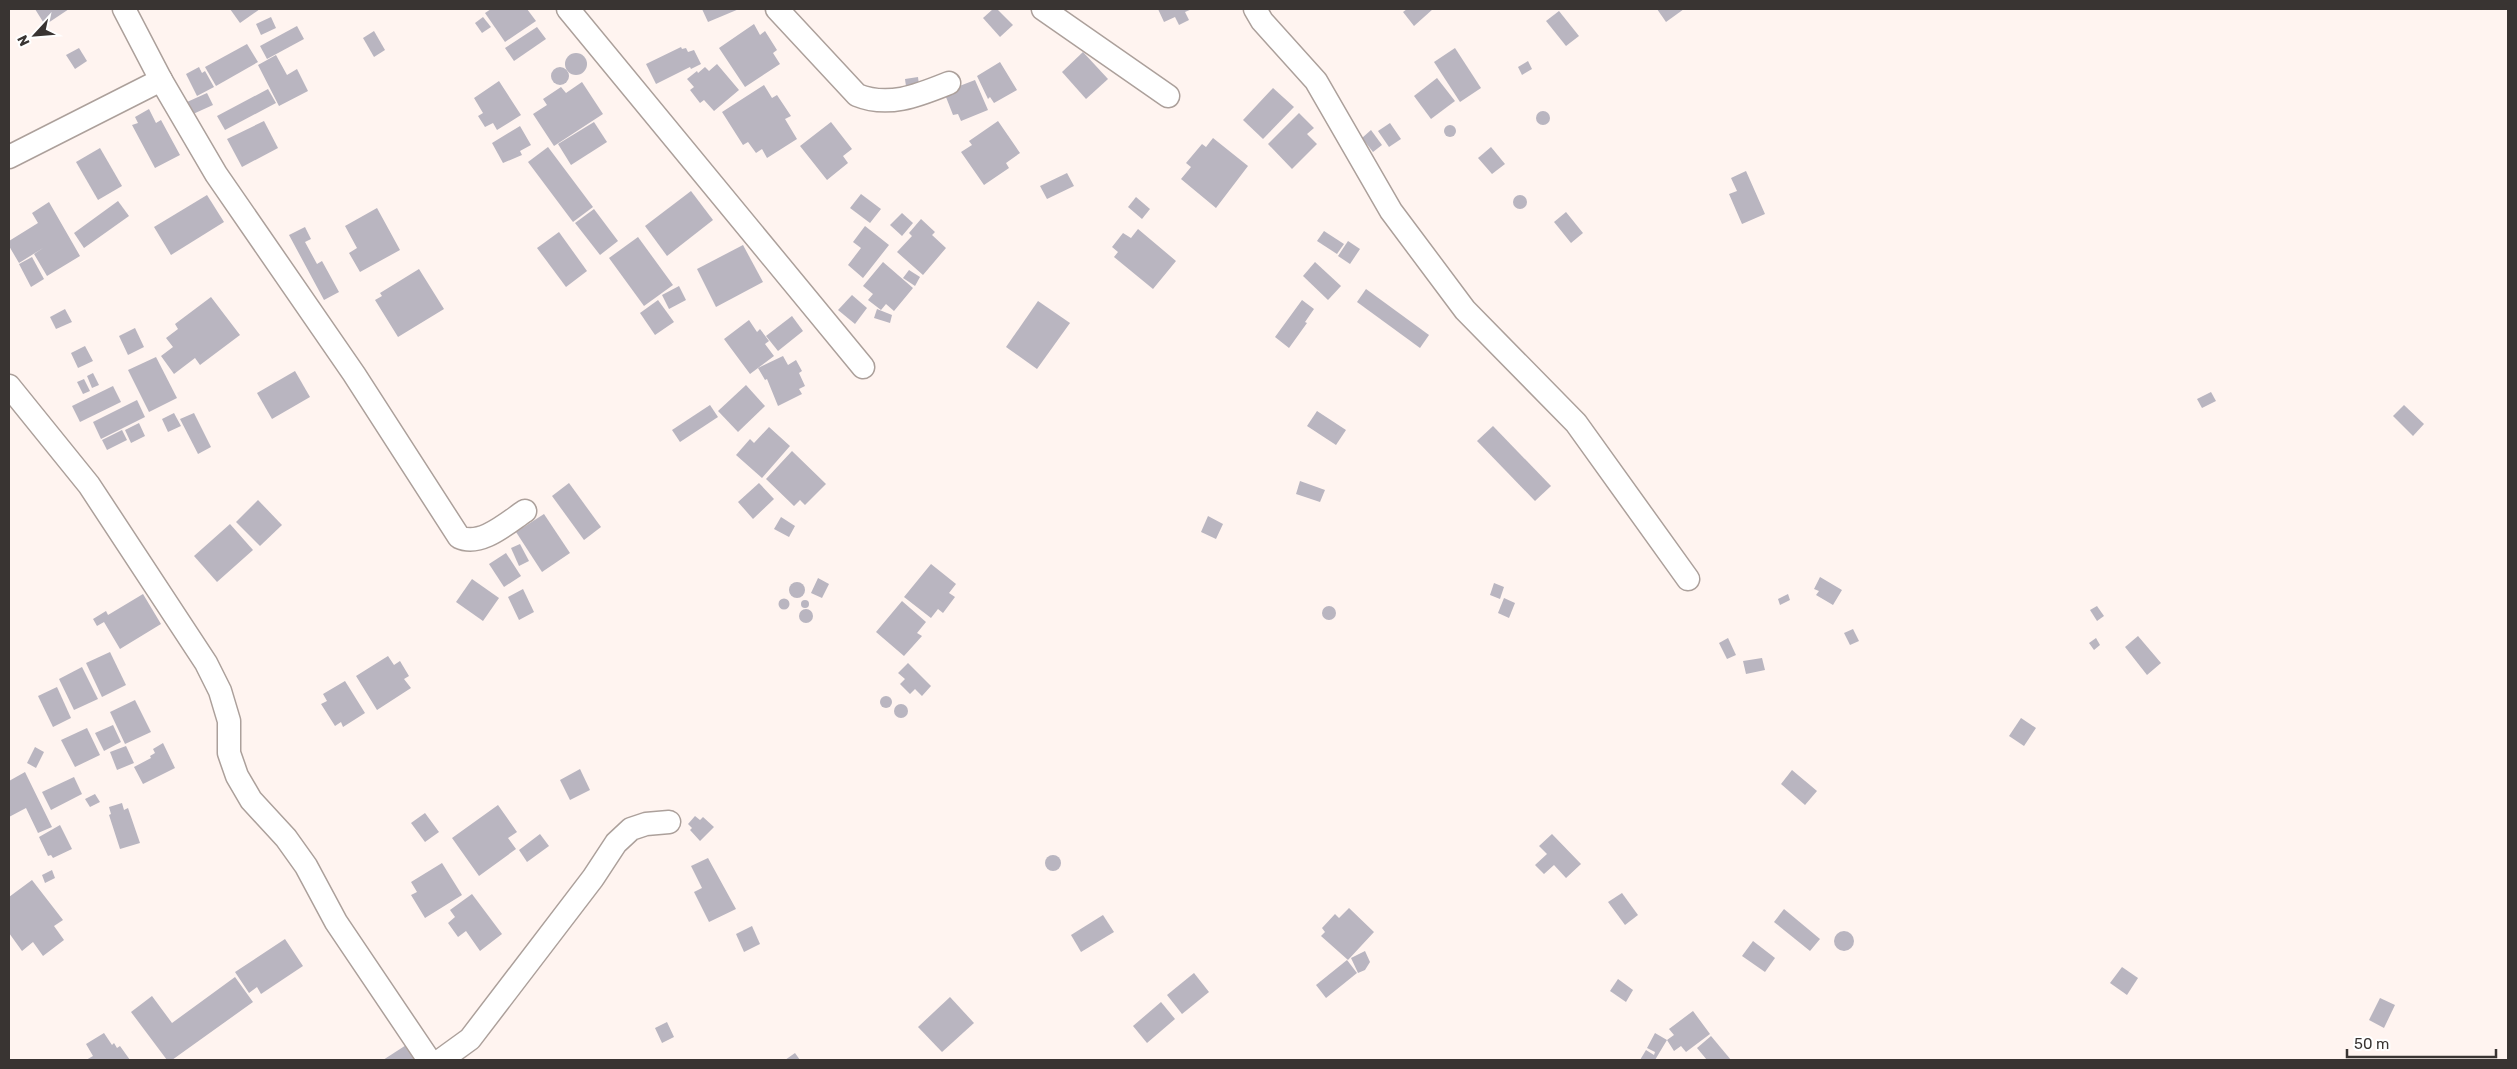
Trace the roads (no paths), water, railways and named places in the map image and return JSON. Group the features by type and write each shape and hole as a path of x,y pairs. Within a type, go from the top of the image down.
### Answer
{"street":[{"path":"124,9 161,80 216,174 354,374 460,537 468,541 480,539 525,511"},
{"path":"778,9 857,95 870,101 886,102 918,95 949,83"},
{"path":"1043,9 1168,96"},
{"path":"1255,9 1262,21 1316,81 1391,211 1465,310 1576,422 1688,580"},
{"path":"577,12 864,367"},
{"path":"9,156 161,80"},
{"path":"9,386 89,485 206,663 220,691 226,713 229,753 242,784 251,800 286,838 306,866 336,922 429,1060"},
{"path":"441,1060 470,1039 594,878 616,843 631,829 646,824 669,822"}]}
